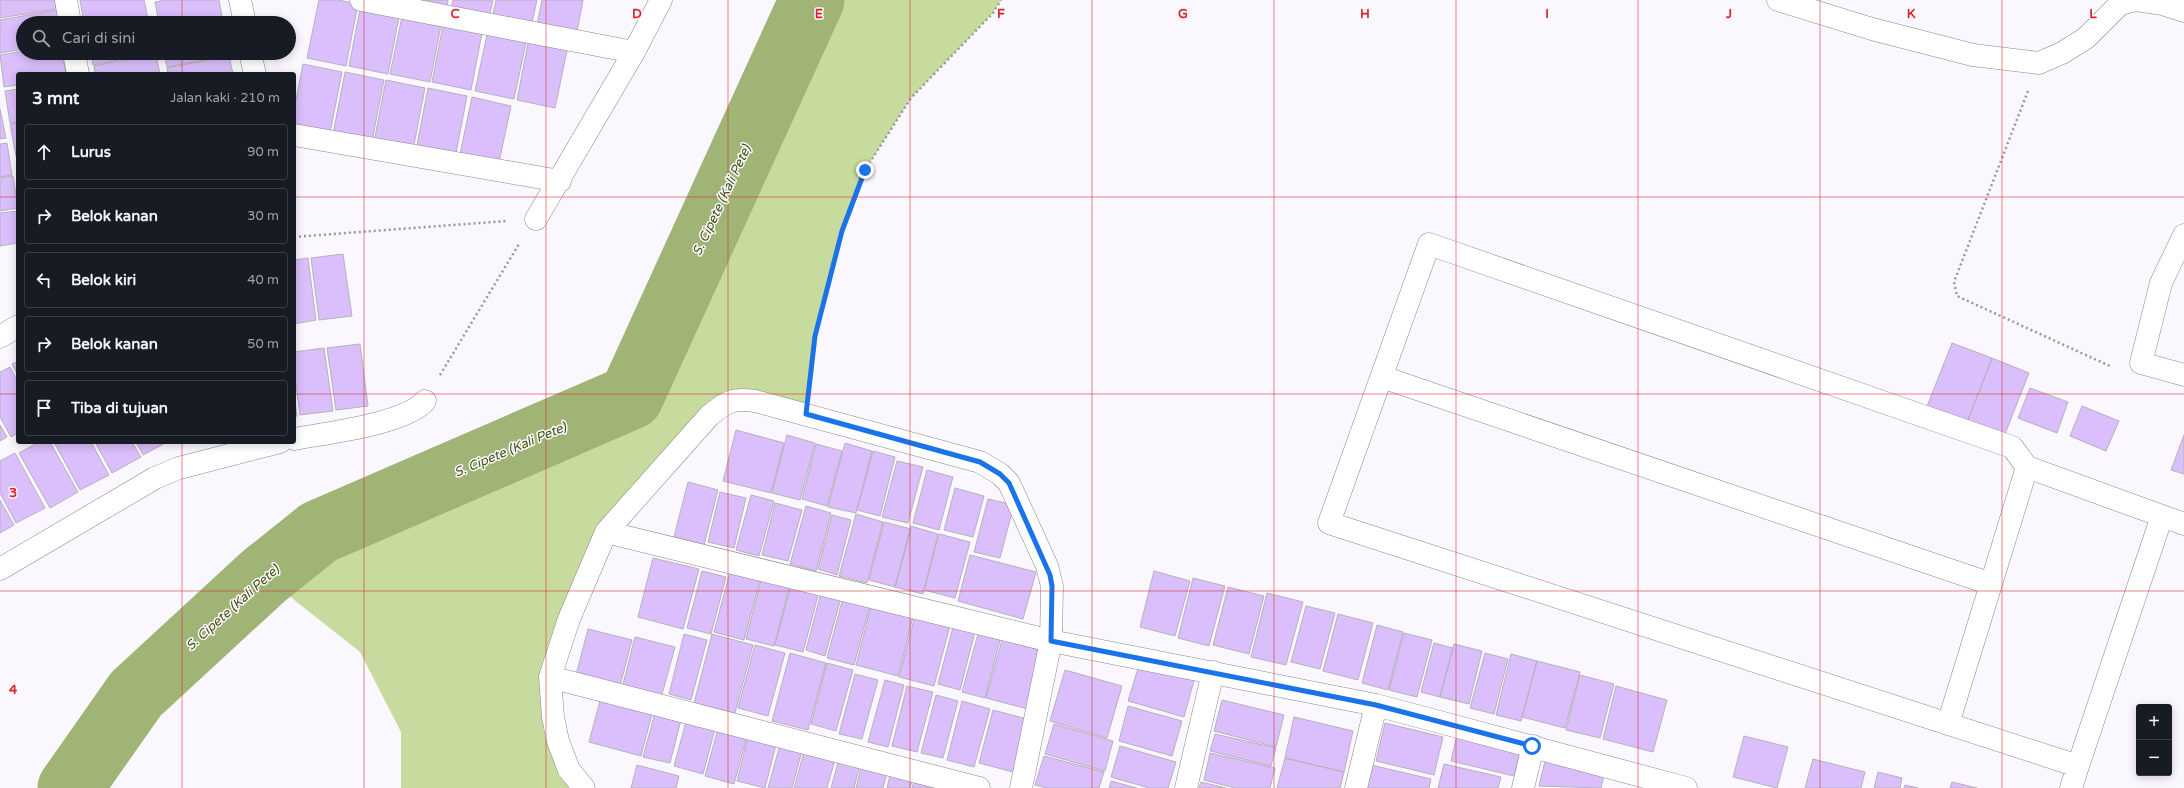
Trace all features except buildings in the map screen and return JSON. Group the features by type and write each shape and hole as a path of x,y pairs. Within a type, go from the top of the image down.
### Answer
{"street":[{"path":"66,0 69,16"},
{"path":"240,0 243,16"},
{"path":"361,0 634,52"},
{"path":"536,219 560,181 634,52 661,0"},
{"path":"1778,0 1872,29 1973,55 2039,63 2062,53 2086,38 2119,2 2136,0 2163,4 2184,11"},
{"path":"75,60 78,72"},
{"path":"252,60 255,72"},
{"path":"296,135 560,181"},
{"path":"2184,235 2161,283 2141,363 2184,375"},
{"path":"2078,766 1329,524 1429,244 2012,447 2027,467 2184,524"},
{"path":"0,337 16,327"},
{"path":"1382,377 1991,584"},
{"path":"584,788 569,770 558,740 553,717 550,677 569,619 606,532 709,416 720,406 738,399 756,401 806,414 980,462 1000,474 1009,483 1050,575 1052,586 1051,641 1021,788"},
{"path":"296,439 395,419 415,410 425,401"},
{"path":"0,569 155,478 179,468 272,444"},
{"path":"1948,724 2027,467"},
{"path":"2071,788 2162,516"},
{"path":"606,532 1051,641 1376,705 1686,788"},
{"path":"1186,788 1213,672"},
{"path":"550,677 979,788"},
{"path":"1356,788 1376,705"},
{"path":"1523,788 1532,746"}],"path":[{"path":"806,414 815,336 842,231 865,170 911,98 993,13 1001,0"},
{"path":"2039,63 1954,282 1957,296 2115,368 2129,370 2141,363"},
{"path":"296,237 486,223"},
{"path":"425,401 519,244"}],"green space":[{"path":"812,0 1001,0 993,13 911,98 865,170 842,231 815,336 806,414 738,399 606,532 569,619 553,717 584,788 401,788 401,732 360,652 264,576 319,532 631,397"}],"waterway":[{"name":"S. Cipete (Kali Pete)","path":"70,788 136,694 264,576 319,532 631,397 812,0"}],"route":[{"path":"865,170 842,231 815,336 806,414 980,462 1000,474 1009,483 1050,575 1052,586 1051,641 1376,705 1532,746"}]}
